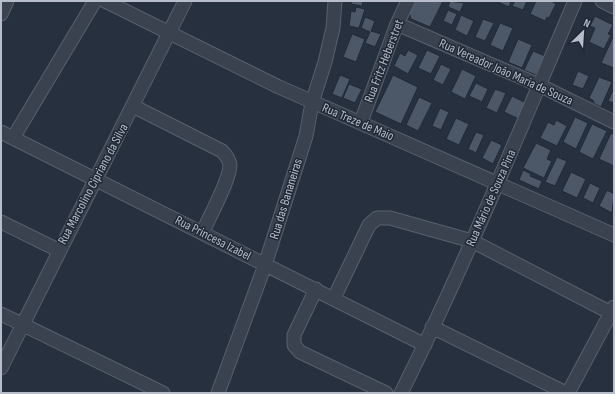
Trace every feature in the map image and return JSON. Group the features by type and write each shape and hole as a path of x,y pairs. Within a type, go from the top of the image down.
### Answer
{"street":[{"path":"1,14 8,1"},
{"path":"13,138 95,1"},
{"name":"Rua Treze de Maio","path":"105,1 312,103 361,122 614,235"},
{"name":"Rua Marcolino Cipriano da Silva","path":"1,368 58,250 96,180 185,1"},
{"name":"Rua das Bananeiras","path":"218,393 265,265 306,136 312,103 325,62 333,28 334,1"},
{"name":"Rua Fritz Heberstret","path":"361,122 397,24 408,1"},
{"name":"Rua Mário de Souza Pina","path":"401,393 425,345 472,242 576,1"},
{"path":"602,1 614,7"},
{"name":"Rua Vereador João Maria de Souza","path":"397,24 539,85 614,122"},
{"path":"133,106 222,151 227,156 230,164 228,176 202,232"},
{"name":"Rua Princesa Izabel","path":"1,132 425,345"},
{"path":"334,298 369,225 376,218 390,218 472,242 612,310 567,393 432,327"},
{"path":"1,222 58,250"},
{"path":"316,289 294,335 294,345 300,352 386,393"},
{"path":"1,314 163,393"}],"building":[{"path":"352,1 363,1 362,6 351,4"},
{"path":"414,1 443,1 430,27 411,19 409,12"},
{"path":"450,1 464,3 460,12 448,7"},
{"path":"496,1 511,1 509,7"},
{"path":"515,1 527,1 523,10 512,6"},
{"path":"536,1 551,1 556,4 549,18 547,17 545,21 530,14"},
{"path":"356,7 365,9 359,28 349,26 351,11 355,12"},
{"path":"448,10 457,14 452,25 443,21"},
{"path":"461,15 474,21 467,36 455,30"},
{"path":"595,16 613,25 608,34 611,35 604,49 589,42 595,28 590,26"},
{"path":"365,17 375,21 371,31 381,34 375,47 365,43 370,32 361,28"},
{"path":"483,19 494,23 485,41 475,37"},
{"path":"500,23 513,28 503,51 490,45"},
{"path":"352,34 365,39 356,62 343,57"},
{"path":"614,35 614,68 601,63"},
{"path":"518,39 532,45 522,68 508,62"},
{"path":"408,50 418,55 408,74 394,66 400,53 405,56"},
{"path":"427,50 440,56 431,74 418,68"},
{"path":"533,51 545,56 536,75 524,70"},
{"path":"441,64 451,69 443,85 433,80"},
{"path":"462,69 476,76 465,99 451,92"},
{"path":"578,71 589,76 583,89 572,85"},
{"path":"340,75 350,79 342,98 332,94"},
{"path":"393,75 418,87 401,124 375,112"},
{"path":"599,77 612,82 601,107 593,103 594,101 589,98"},
{"path":"476,83 488,89 482,102 469,96"},
{"path":"349,84 362,89 355,103 343,98"},
{"path":"614,88 614,103 608,101"},
{"path":"495,89 506,93 497,113 486,108"},
{"path":"512,96 528,104 521,120 504,112"},
{"path":"419,97 432,103 418,131 406,125"},
{"path":"440,108 449,112 441,130 432,126"},
{"path":"575,117 588,123 576,149 563,142"},
{"path":"456,118 469,124 459,145 446,139"},
{"path":"556,120 567,126 557,146 540,138 548,122 554,125"},
{"path":"592,124 607,131 593,159 579,152"},
{"path":"476,132 484,135 476,153 468,149"},
{"path":"611,133 614,135 614,166 599,159"},
{"path":"491,140 502,145 493,164 482,158"},
{"path":"536,143 551,150 547,159 552,161 544,178 523,168"},
{"path":"557,157 567,161 555,186 545,182"},
{"path":"523,170 531,174 530,176 542,181 539,189 519,180"},
{"path":"571,172 586,179 577,198 562,191"},
{"path":"590,183 600,188 593,203 583,198"},
{"path":"607,190 614,194 612,213 599,206"}]}
